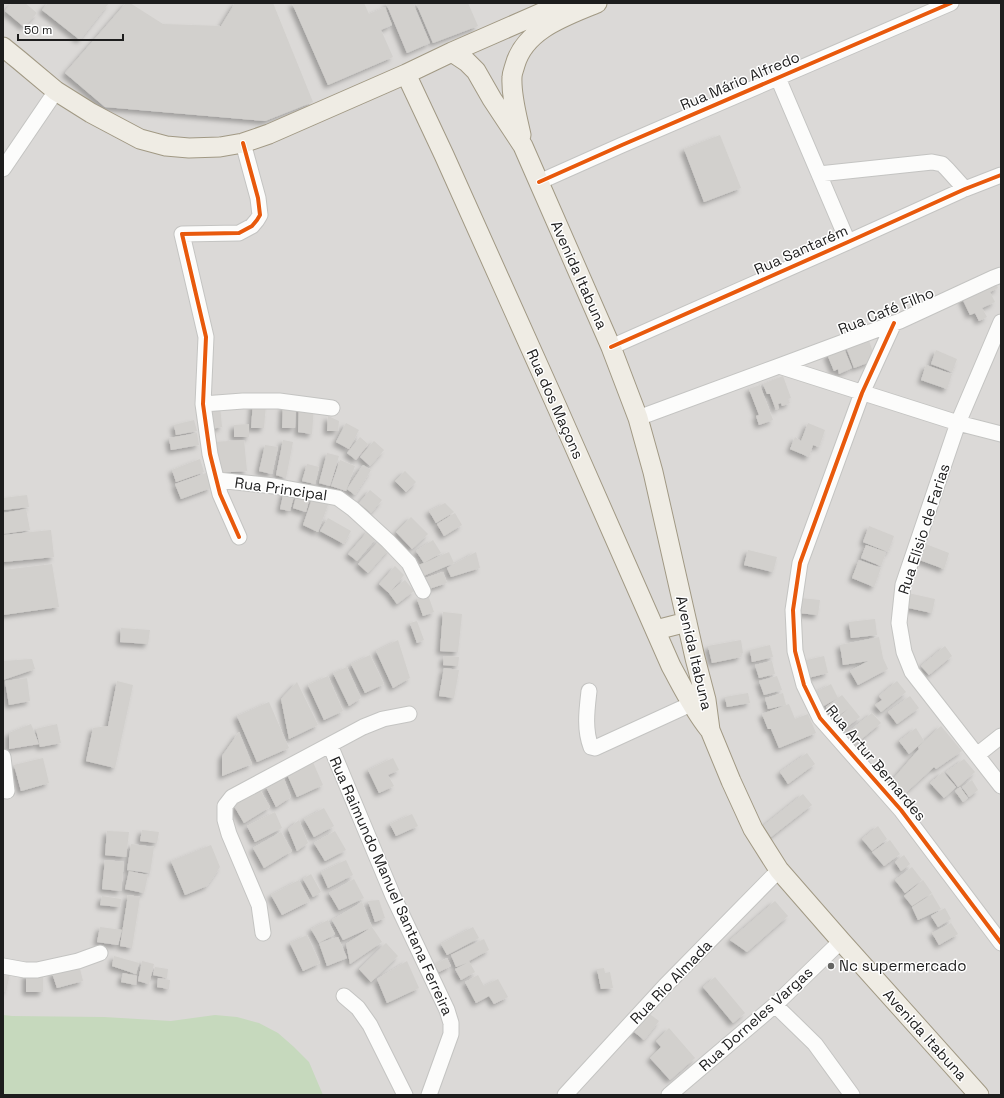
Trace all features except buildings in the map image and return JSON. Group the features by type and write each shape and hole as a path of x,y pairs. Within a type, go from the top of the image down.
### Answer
{"main road":[{"path":"3,47 56,91 91,113 140,139 166,146 189,148 220,147 243,143 269,134 564,3"},
{"name":"Avenida Itabuna","path":"523,146 512,93 512,75 517,57 526,44 540,30 564,16 597,3"},
{"name":"Avenida Itabuna","path":"452,52 467,62 476,71 523,146 611,346 638,418 653,472 706,700 710,730 730,781 753,829 779,870 979,1095"},
{"name":"Rua dos Maçons","path":"406,74 558,407 671,666 691,704 699,717 710,730"},
{"path":"656,630 687,622"}],"street":[{"name":"Rua Mário Alfredo","path":"539,182 951,3"},
{"name":"Rua Santarém","path":"778,78 848,242"},
{"path":"3,169 56,91"},
{"path":"239,537 220,494 210,454 203,404 206,337 182,234 239,233 252,226 257,220 260,215 258,198 243,143"},
{"path":"819,174 932,162 942,164 965,189"},
{"name":"Rua Santarém","path":"611,346 965,189 1001,175"},
{"name":"Rua Café Filho","path":"638,418 894,323 1001,275"},
{"name":"Rua Elisio de Farias","path":"1001,322 958,423 903,585 899,623 904,652 912,672 1001,786"},
{"name":"Rua Artur Bernardes","path":"894,323 862,393 800,563 793,610 795,651 804,685 820,718 901,810 1001,943"},
{"path":"779,366 958,423 1001,434"},
{"path":"203,404 243,401 279,401 332,408"},
{"name":"Rua Principal","path":"216,480 274,486 338,498 353,509 388,541 409,563 423,591"},
{"path":"589,691 586,720 589,742 591,746 595,748 691,704"},
{"path":"263,933 259,905 229,834 225,820 225,806 232,797 370,724 383,719 409,714"},
{"path":"977,755 1001,736"},
{"name":"Rua Raimundo Manuel Santana Ferreira","path":"330,745 393,896 447,1010 451,1023 451,1034 429,1095"},
{"path":"3,757 7,791"},
{"name":"Rua Rio Almada","path":"565,1095 665,986 779,870"},
{"name":"Rua Dorneles Vargas","path":"669,1095 775,1005 841,941"},
{"path":"3,966 25,970 37,970 78,961 100,953"},
{"path":"344,996 358,1008 370,1025 405,1095"},
{"path":"775,1005 815,1044 852,1095"}],"shaded area":[{"path":"3,3 1001,3 1001,1095 3,1095"}],"green space":[{"path":"3,1015 104,1017 171,1021 215,1015 237,1017 259,1023 278,1033 294,1047 309,1062 323,1095 3,1095"}],"cycle path":[{"path":"539,182 951,3"},
{"path":"239,537 220,494 210,454 203,404 206,337 182,234 239,233 252,226 257,220 260,215 258,198 243,143"},
{"path":"611,347 965,189 1001,175"},
{"path":"894,323 862,393 800,563 793,610 795,651 804,685 820,718 901,810 1001,943"}],"place":[{"name":"Nc supermercado","path":"831,966"}]}
